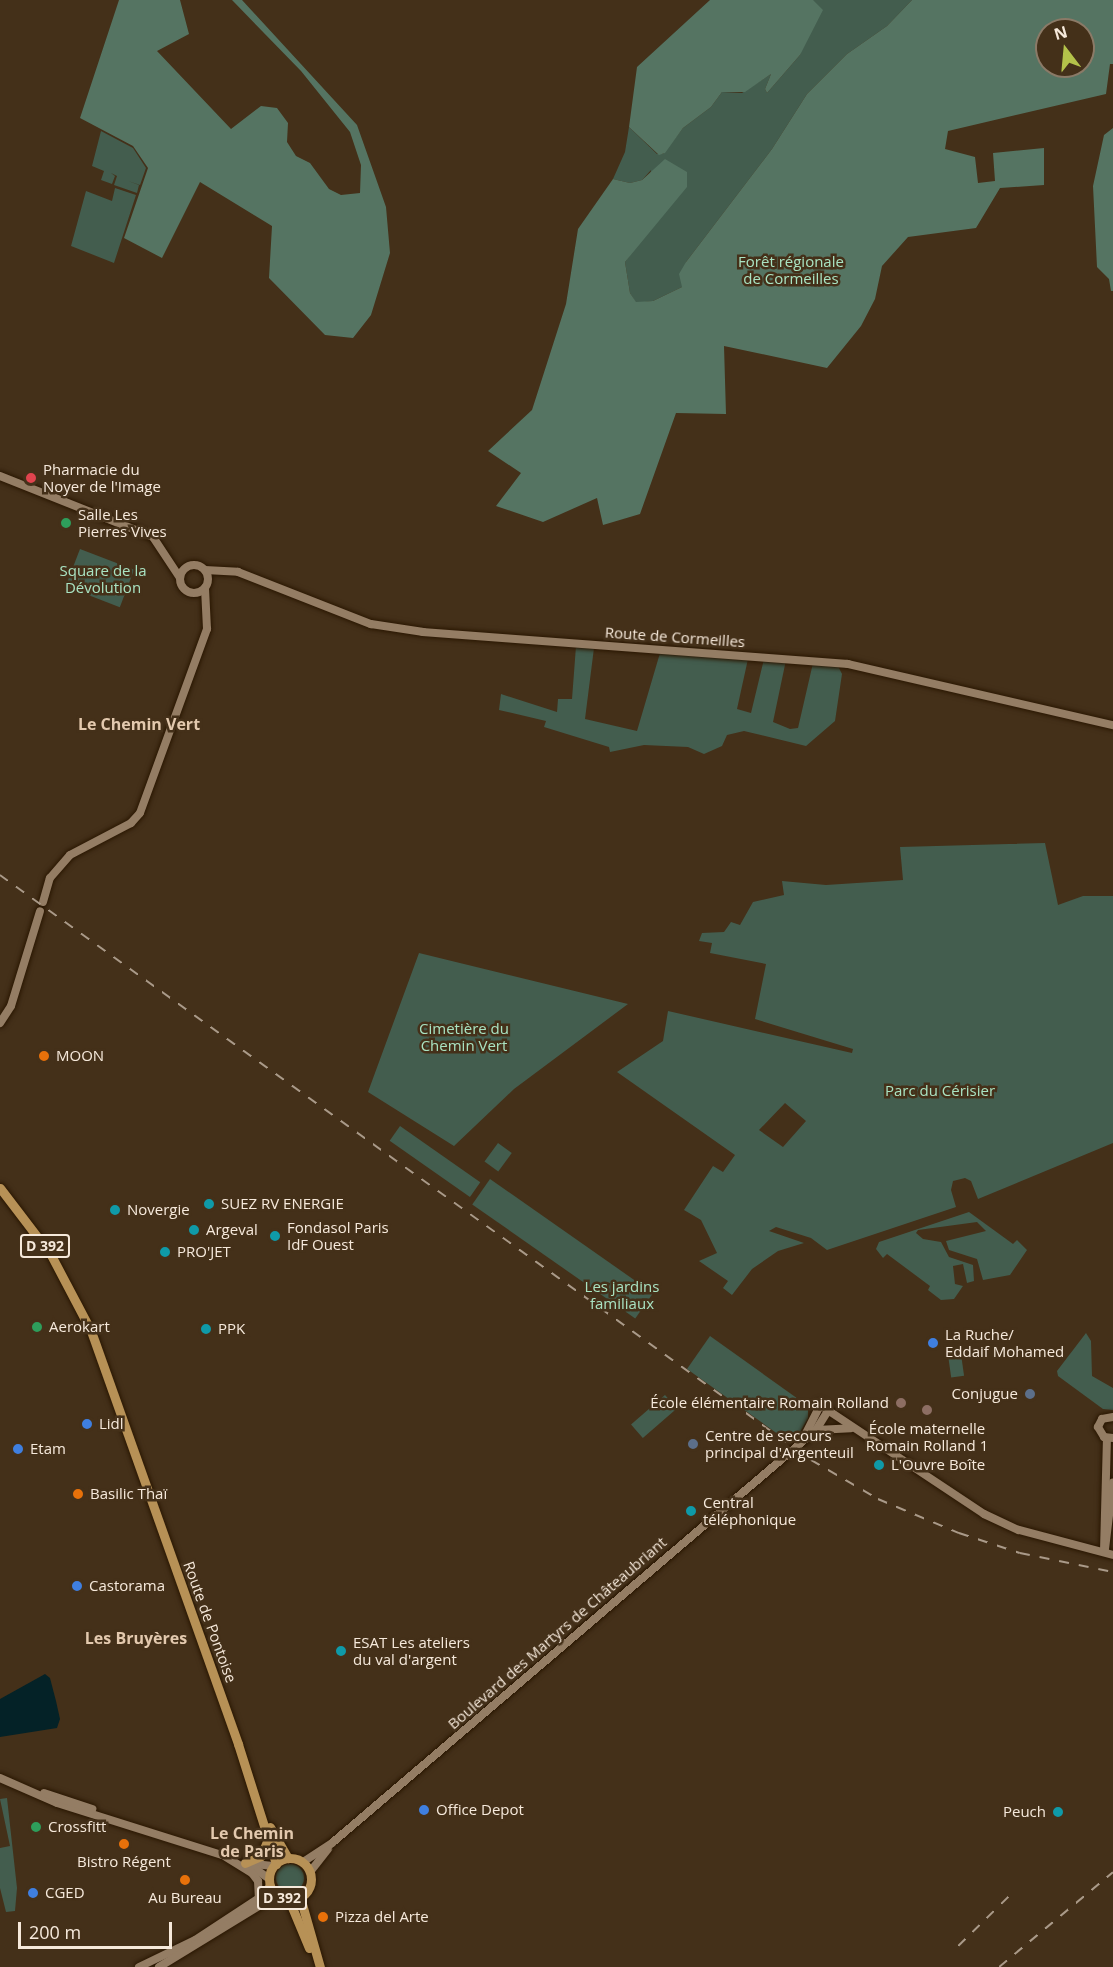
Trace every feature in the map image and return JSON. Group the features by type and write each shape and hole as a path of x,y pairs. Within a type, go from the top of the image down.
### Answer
{"main road":[{"path":"0,476 148,535 165,553 180,578 183,588 193,593 208,612"},
{"path":"0,1023 11,1006 50,878 70,855 137,817 207,629 208,612 204,570 189,567 165,553"},
{"path":"180,578 189,567"},
{"name":"Route de Cormeilles","path":"204,570 237,571 371,624 433,633 848,664 1113,725"},
{"path":"193,593 237,571"},
{"name":"Route de Pontoise","path":"0,1188 34,1230 81,1310 238,1744 272,1834 288,1858"},
{"path":"824,1408 984,1514 1048,1539 1109,1550 1113,1555"},
{"name":"Boulevard des Martyrs de Châteaubriant","path":"303,1862 333,1844 816,1430 824,1408"},
{"name":"Boulevard des Martyrs de Châteaubriant","path":"799,1444 824,1408"},
{"path":"816,1430 832,1426 854,1428"},
{"name":"Route de Pontoise","path":"238,1744 274,1865"},
{"path":"247,1863 261,1856 268,1839"},
{"name":"Boulevard des Martyrs de Châteaubriant","path":"310,1872 333,1844"},
{"path":"226,1857 252,1873 258,1881 259,1898"},
{"path":"274,1865 288,1858 303,1862"},
{"name":"D 392","path":"274,1865 270,1883 277,1895 289,1900 300,1897 310,1884 310,1872 303,1862"},
{"path":"145,1964 195,1940 259,1898 270,1883"},
{"path":"159,1967 277,1895"},
{"name":"D 392","path":"300,1897 318,1967"},
{"name":"D 392","path":"289,1900 318,1967"}],"street":[{"path":"1109,1550 1110,1438 1100,1433 1099,1424 1105,1418 1113,1417"},
{"path":"1109,1550 1113,1482"},
{"path":"1,1779 64,1806 110,1818 247,1863 274,1865"},
{"path":"247,1863 270,1883"}],"green space":[{"path":"119,0 180,0 189,34 157,51 231,129 261,106 277,108 288,123 287,142 296,156 310,163 329,189 341,195 360,193 361,165 350,132 301,71 232,0 242,0 357,125 386,207 390,253 371,315 353,338 325,335 269,278 272,226 200,182 162,258 124,238 148,168 133,146 80,118"},
{"path":"710,0 813,0 823,10 800,55 767,93 765,89 771,74 745,92 722,92 711,107 683,128 665,153 659,155 629,127 637,67"},
{"path":"813,0 912,0 887,26 847,54 807,94 772,149 686,262 682,287 653,301 636,303 630,293 625,262 641,240 651,170 642,180 630,183 613,179 625,152 629,127 657,154 663,154 683,128 711,107 722,92 742,93 771,74 765,89 767,93 800,55"},
{"name":"Forêt régionale de Cormeilles","path":"912,0 1113,0 1113,64 1110,64 1106,94 948,131 945,149 975,157 978,183 995,181 993,153 1044,148 1044,185 1000,188 976,228 908,237 882,266 875,299 861,326 827,368 724,346 726,414 676,413 640,514 603,525 597,498 543,522 496,506 521,473 488,451 532,410 566,304 578,229 613,179 630,183 642,180 665,159 687,172 687,187 625,262 630,293 636,302 653,301 682,287 679,274 686,262 772,149 807,94 847,54 887,26"},
{"path":"1113,128 1113,291 1111,291 1109,279 1097,267 1093,186 1104,135"},
{"path":"101,131 133,148 146,168 140,185 128,181 139,185 137,193 114,185 117,176 111,173 115,176 112,184 101,180 104,171 92,166"},
{"path":"115,188 136,195 114,263 71,246 86,191 112,201"},
{"name":"Square de la Dévolution","path":"80,549 134,570 120,607 66,586"},
{"path":"576,646 594,648 585,719 637,731 660,653 748,659 737,709 751,713 764,659 786,660 773,722 790,729 798,728 813,663 838,666 842,674 835,721 806,746 744,731 727,735 722,746 704,754 688,747 644,745 610,752 609,747 544,727 546,721 499,710 501,694 557,712 558,699 572,699"},
{"name":"Parc du Cérisier","path":"1045,843 1058,905 1083,896 1113,896 1113,1143 978,1199 971,1181 965,1178 953,1181 951,1190 956,1207 827,1250 811,1238 776,1227 769,1231 804,1243 778,1251 752,1269 732,1295 723,1288 728,1281 699,1261 717,1253 701,1220 684,1210 713,1166 723,1172 735,1155 617,1072 663,1041 668,1011 852,1053 853,1049 755,1019 766,964 710,953 712,943 699,941 702,933 724,932 731,922 740,925 753,902 784,895 782,881 826,885 903,880 900,847","holes":["785,1103 806,1121 783,1147 759,1130"]},
{"name":"Cimetière du Chemin Vert","path":"419,953 628,1004 514,1089 454,1146 368,1092"},
{"path":"400,1126 480,1182 470,1197 390,1141"},
{"path":"498,1143 512,1153 498,1172 484,1162"},
{"name":"Les jardins familiaux","path":"490,1179 653,1293 635,1319 472,1204"},
{"path":"969,1212 1013,1244 1017,1240 1027,1250 1010,1275 983,1280 977,1259 949,1250 946,1241 986,1231 977,1222 918,1230 916,1233 923,1239 941,1242 949,1257 973,1265 974,1281 967,1283 963,1264 953,1266 955,1284 963,1286 954,1299 941,1300 928,1290 930,1286 887,1254 883,1258 876,1249 879,1242"},
{"path":"1086,1333 1091,1341 1092,1376 1113,1388 1113,1410 1103,1409 1058,1376 1057,1371"},
{"path":"710,1336 808,1406 808,1418 799,1434 789,1442 687,1369"},
{"path":"961,1354 964,1376 951,1378 948,1356"},
{"path":"665,1395 677,1409 643,1438 631,1425"},
{"path":"7,1798 17,1888 15,1911 6,1912 0,1888 0,1848 10,1846 0,1799"},
{"path":"290,1864 300,1868 304,1878 300,1888 290,1892 280,1888 276,1878 280,1868"}],"water":[{"path":"45,1674 50,1678 60,1719 57,1728 0,1737 0,1699"}],"railway":[{"path":"0,875 811,1460 878,1499 959,1533 1020,1553 1113,1572"},
{"path":"999,1967 1113,1872"},
{"path":"958,1946 1010,1895"}],"place":[{"name":"Pharmacie du Noyer de l'Image","path":"31,478"},
{"name":"Salle Les Pierres Vives","path":"66,523"},
{"name":"MOON","path":"44,1056"},
{"name":"SUEZ RV ENERGIE","path":"209,1204"},
{"name":"Novergie","path":"115,1210"},
{"name":"Argeval","path":"194,1230"},
{"name":"Fondasol Paris IdF Ouest","path":"275,1236"},
{"name":"PRO'JET","path":"165,1252"},
{"name":"Aerokart","path":"37,1327"},
{"name":"PPK","path":"206,1329"},
{"name":"La Ruche/ Eddaif Mohamed","path":"933,1343"},
{"name":"Conjugue","path":"1030,1394"},
{"name":"École élémentaire Romain Rolland","path":"901,1403"},
{"name":"École maternelle Romain Rolland 1","path":"927,1410"},
{"name":"Lidl","path":"87,1424"},
{"name":"Centre de secours principal d'Argenteuil","path":"693,1444"},
{"name":"Etam","path":"18,1449"},
{"name":"L'Ouvre Boîte","path":"879,1465"},
{"name":"Basilic Thaï","path":"78,1494"},
{"name":"Central téléphonique","path":"691,1511"},
{"name":"Castorama","path":"77,1586"},
{"name":"ESAT Les ateliers du val d'argent","path":"341,1651"},
{"name":"Office Depot","path":"424,1810"},
{"name":"Peuch","path":"1058,1812"},
{"name":"Crossfitt","path":"36,1827"},
{"name":"Bistro Régent","path":"124,1844"},
{"name":"Au Bureau","path":"185,1880"},
{"name":"CGED","path":"33,1893"},
{"name":"Pizza del Arte","path":"323,1917"}],"district":[{"name":"Le Chemin Vert","path":"139,724"},
{"name":"Les Bruyères","path":"136,1638"},
{"name":"Le Chemin de Paris","path":"252,1842"}]}
